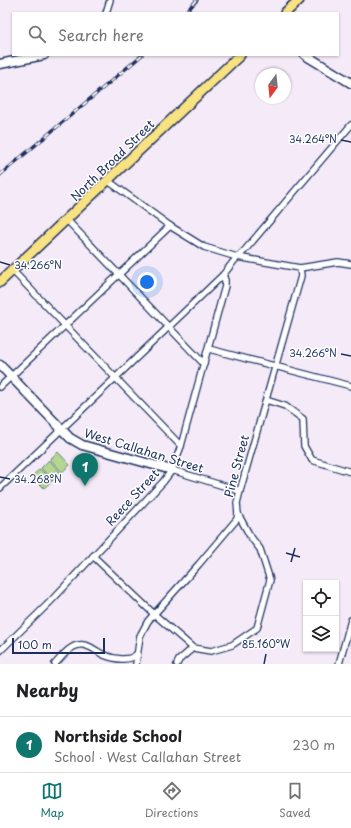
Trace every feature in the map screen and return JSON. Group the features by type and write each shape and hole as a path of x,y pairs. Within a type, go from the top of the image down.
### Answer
{"main road":[{"path":"286,12 299,0"},
{"name":"North Broad Street","path":"0,282 239,56"}],"street":[{"path":"106,12 110,0"},
{"path":"0,64 39,56"},
{"path":"307,56 351,83"},
{"path":"0,488 223,275 351,125"},
{"path":"107,180 170,226 204,247 237,257 300,268 338,262 351,264"},
{"path":"66,220 204,364"},
{"path":"0,387 170,226"},
{"name":"Pine Street","path":"136,664 140,636 148,621 233,525 238,514 237,503 240,491 301,276 300,268"},
{"path":"12,270 181,446"},
{"name":"Reece Street","path":"0,651 50,602 163,482 172,470 181,446 226,286 223,275"},
{"path":"209,349 351,386"},
{"name":"West Callahan Street","path":"0,365 70,438 82,445 240,491"},
{"path":"266,400 285,406 302,419 304,446 312,460 351,472"},
{"path":"92,556 193,648 211,651 232,644 257,628 270,580 260,549 250,536 238,514"},
{"path":"339,664 351,620"},
{"path":"55,664 72,647 83,644 105,656 118,659 130,659 137,654"},
{"path":"177,664 179,660 193,648"}],"green space":[{"path":"58,452 70,465 62,472 50,459"},
{"path":"49,460 61,473 53,481 41,468"},
{"path":"40,469 52,481 44,488 32,476"}],"railway":[{"path":"186,12 197,0"},
{"path":"0,175 141,56"}],"place":[{"name":"Northside School","path":"85,486"}]}
